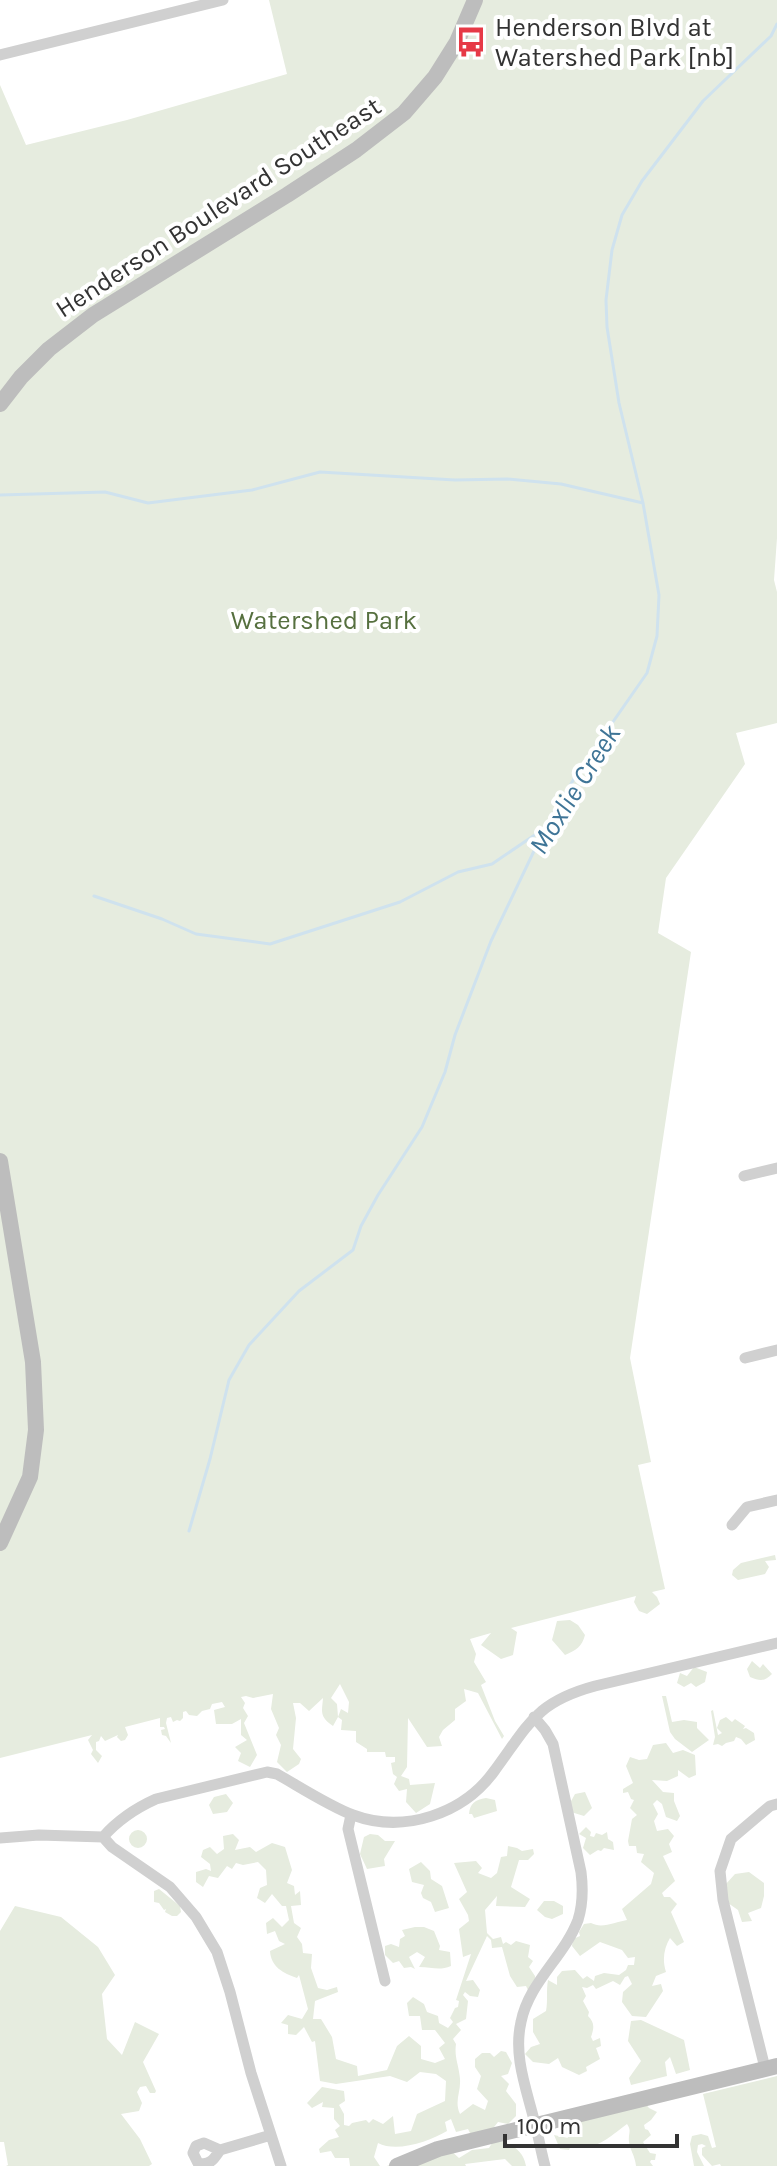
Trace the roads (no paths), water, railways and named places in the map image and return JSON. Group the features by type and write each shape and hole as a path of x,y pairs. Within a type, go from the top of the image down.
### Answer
{"main road":[{"name":"Henderson Boulevard Southeast","path":"0,404 49,349 93,315 287,195 356,150 404,113 435,77 457,42 475,0"},
{"path":"0,1161 33,1362 36,1430 30,1477 0,1543"},
{"path":"397,2166 438,2149 771,2067"}],"street":[{"path":"0,55 223,0"},
{"path":"744,1176 777,1168"},
{"path":"745,1358 777,1350"},
{"path":"732,1525 747,1507 777,1500"},
{"path":"103,1837 112,1827 156,1799 267,1772 277,1774 351,1815 404,1822 421,1819 447,1810 473,1794 488,1780 534,1717 571,1693 777,1643"},
{"path":"534,1717 553,1744 583,1889 577,1921 570,1936 537,1982 527,2002 518,2042 519,2061 545,2166"},
{"path":"771,2067 723,1900 720,1871 731,1839 770,1806 777,1804"},
{"path":"351,1815 348,1829 385,1981"},
{"path":"0,1838 39,1835 103,1837 112,1847 170,1887 196,1917 217,1952 281,2166"},
{"path":"220,2150 271,2135"}],"waterway":[{"name":"Moxlie Creek","path":"189,1531 229,1380 249,1345 299,1291 353,1250 361,1226 378,1195 422,1127 445,1072 455,1035 491,941 545,828 578,772 647,673 657,636 659,595 643,503 619,403 607,327 606,300 612,250 622,215 642,181 703,101 771,36 777,24"},
{"path":"0,495 105,492 148,503 252,490 320,472 561,484 643,503"},
{"path":"94,896 196,934 270,944 400,902 458,872 492,864 545,828"}],"place":[{"name":"Henderson Blvd at Watershed Park [nb]","path":"471,42"}],"park label":[{"name":"Watershed Park","path":"324,620"}]}
